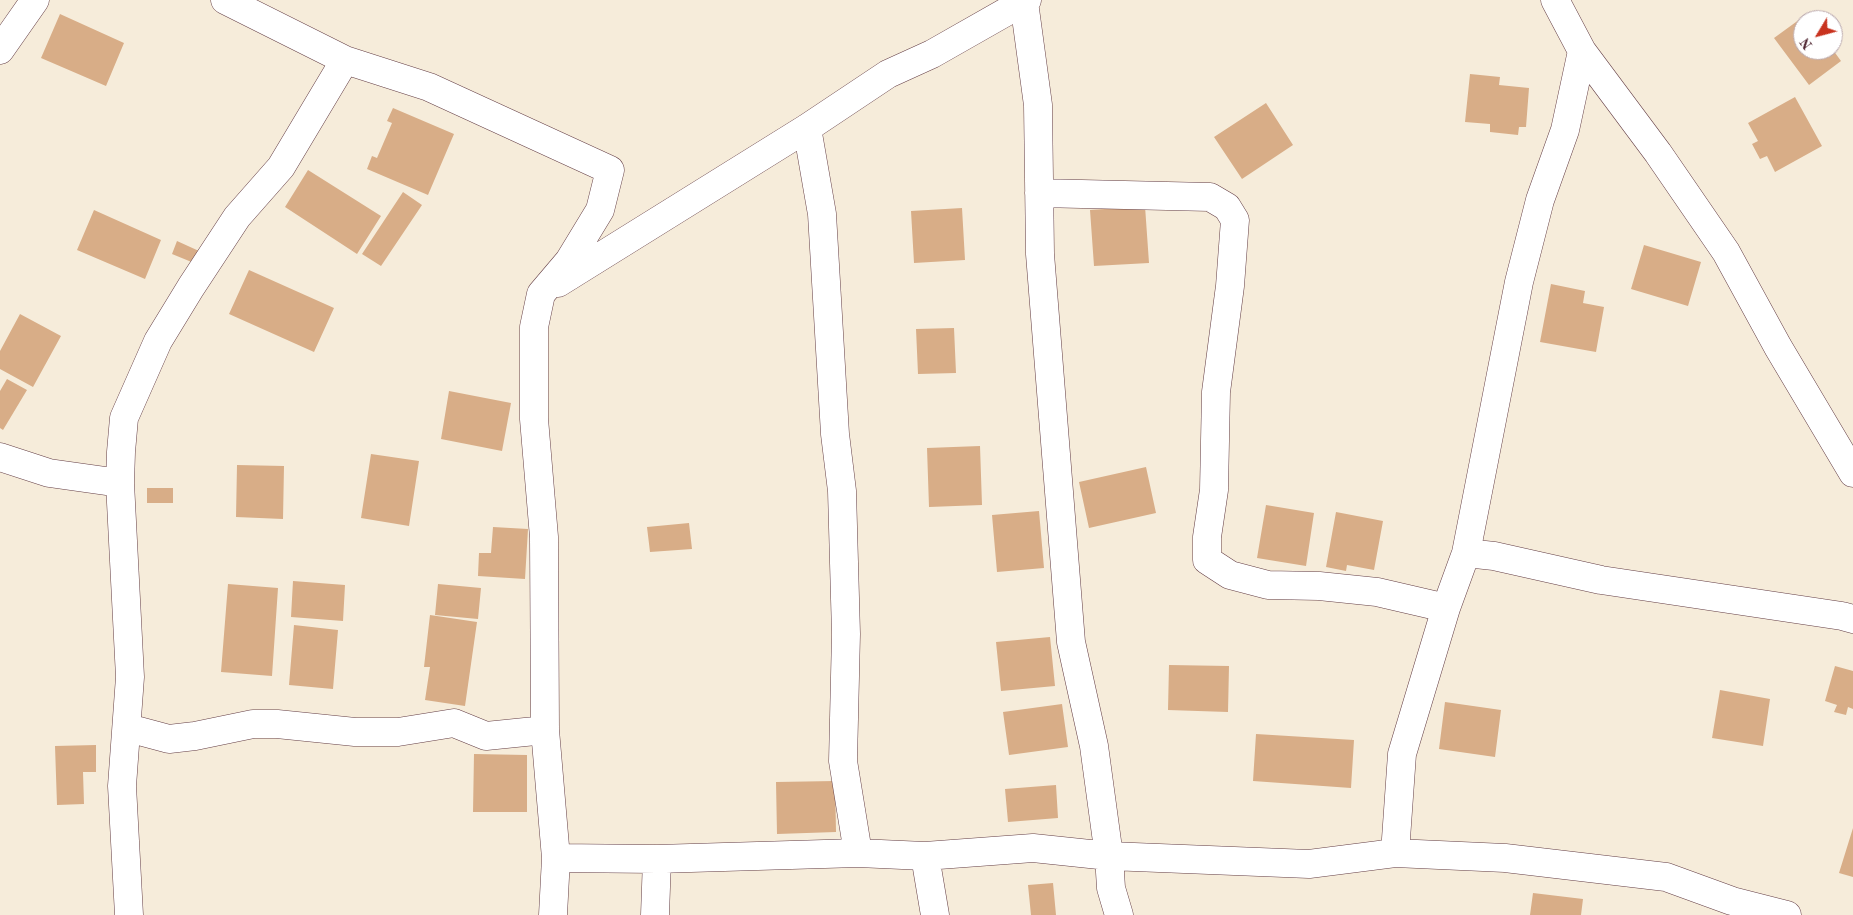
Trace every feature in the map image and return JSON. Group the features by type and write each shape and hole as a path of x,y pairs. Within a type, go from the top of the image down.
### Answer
{"street":[{"path":"0,50 35,0"},
{"path":"225,0 345,60 429,87 610,170 600,210 569,262 541,294 534,328 534,420 544,537 545,730 556,858 553,915"},
{"path":"1554,0 1582,51 1658,153 1726,252 1778,347 1850,459"},
{"path":"541,294 807,128 888,74 932,54 1026,1 1038,105 1040,254 1071,642 1094,746 1109,856 1111,888 1119,915"},
{"path":"1395,853 1402,754 1446,608 1466,553 1519,282 1540,200 1565,130 1582,51"},
{"path":"129,915 122,786 128,728 130,677 120,483 120,452 124,418 158,341 191,286 237,217 281,167 345,60"},
{"path":"807,128 822,214 835,434 842,491 846,634 843,761 858,853"},
{"path":"1039,193 1210,197 1227,207 1235,220 1230,286 1216,392 1214,490 1207,537 1207,560 1230,575 1268,585 1319,586 1377,592 1446,608"},
{"path":"0,457 49,473 120,483"},
{"path":"1466,553 1494,556 1601,580 1853,619"},
{"path":"128,728 169,739 253,724 277,724 355,732 398,732 454,723 486,736 545,730"},
{"path":"556,858 657,859 858,853 925,856 1033,848 1109,856 1309,864 1395,853 1505,858 1666,877 1730,908 1787,915"},
{"path":"925,856 935,915"},
{"path":"655,915 657,859"}],"building":[{"path":"60,14 124,43 106,86 41,58"},
{"path":"1793,24 1793,60 1841,61 1809,85 1774,38"},
{"path":"1470,74 1500,77 1499,85 1529,88 1526,127 1519,127 1518,135 1490,132 1490,124 1465,122"},
{"path":"1795,97 1822,146 1775,172 1767,156 1760,159 1752,144 1758,141 1748,123"},
{"path":"1266,103 1293,145 1242,179 1214,137"},
{"path":"393,108 454,134 428,195 367,169 372,156 377,158 392,123 387,121"},
{"path":"308,170 381,216 357,254 285,207"},
{"path":"403,192 422,205 381,266 362,254"},
{"path":"1145,206 1149,263 1094,266 1090,210"},
{"path":"962,208 965,260 914,263 911,211"},
{"path":"94,210 161,240 145,279 77,250"},
{"path":"177,241 199,251 194,263 172,254"},
{"path":"1644,245 1701,262 1688,306 1631,289"},
{"path":"249,270 334,308 314,352 229,314"},
{"path":"1551,284 1585,291 1583,303 1604,307 1596,352 1540,342"},
{"path":"20,314 61,336 33,387 0,369 0,351"},
{"path":"954,328 956,373 918,374 916,329"},
{"path":"7,379 27,390 3,430 0,428 0,391"},
{"path":"449,391 511,403 502,451 441,439"},
{"path":"980,446 982,505 929,507 927,448"},
{"path":"371,454 419,461 409,526 361,518"},
{"path":"237,465 284,466 283,519 236,517"},
{"path":"1146,467 1156,513 1089,528 1079,482"},
{"path":"147,488 173,488 173,503 147,503"},
{"path":"1266,505 1314,513 1306,566 1257,558"},
{"path":"1039,511 1044,568 997,572 992,515"},
{"path":"1336,512 1383,521 1374,570 1347,565 1346,571 1326,567"},
{"path":"689,523 692,549 650,552 647,527"},
{"path":"493,527 528,529 525,579 478,576 479,553 491,553"},
{"path":"293,581 345,585 343,621 291,617"},
{"path":"228,584 278,588 272,676 221,672"},
{"path":"438,584 481,588 478,619 435,615"},
{"path":"430,615 477,622 465,706 425,700 430,667 424,667"},
{"path":"294,625 338,630 333,689 289,685"},
{"path":"1050,637 1055,686 1001,691 996,642"},
{"path":"1169,665 1229,666 1228,712 1168,710"},
{"path":"1835,666 1853,671 1853,709 1848,707 1846,715 1834,712 1837,705 1825,701"},
{"path":"1720,690 1770,699 1763,746 1712,738"},
{"path":"1445,702 1501,710 1495,757 1439,749"},
{"path":"1062,704 1068,747 1009,755 1003,712"},
{"path":"1256,734 1354,740 1351,788 1253,781"},
{"path":"96,745 96,772 83,772 84,804 57,805 55,746"},
{"path":"474,754 527,755 527,812 473,812"},
{"path":"835,781 836,832 777,834 776,782"},
{"path":"1056,785 1058,818 1008,822 1005,789"},
{"path":"1853,828 1853,877 1839,873"},
{"path":"1053,883 1056,915 1031,915 1028,885"},
{"path":"1533,893 1583,899 1581,915 1530,915"}]}
